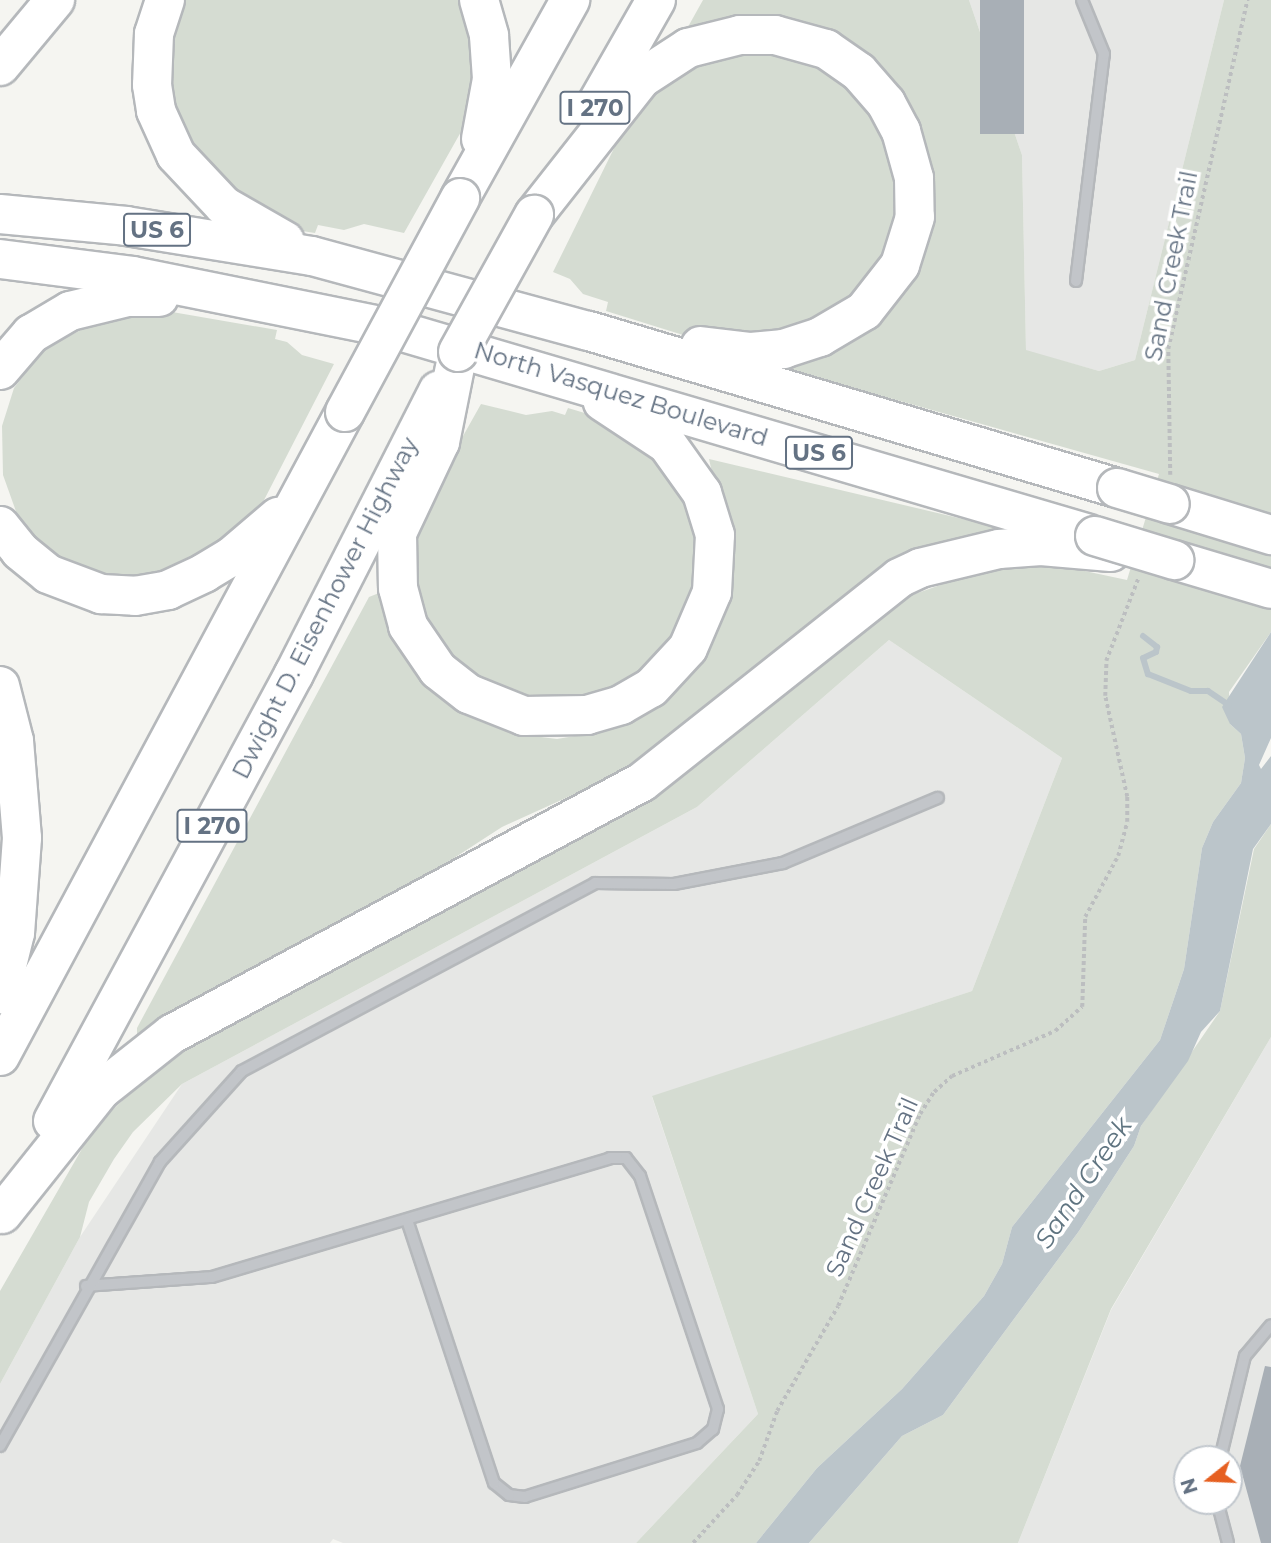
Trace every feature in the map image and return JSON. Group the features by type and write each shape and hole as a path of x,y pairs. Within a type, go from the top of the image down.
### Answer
{"highway":[{"path":"0,66 55,0"},
{"path":"165,0 154,34 152,85 159,119 176,155 223,206 312,256"},
{"path":"460,198 485,127 492,79 489,36 479,0"},
{"name":"I 270","path":"0,1056 297,499 570,0"},
{"name":"I 270","path":"427,439 458,352 656,0"},
{"path":"534,215 642,78 670,57 722,38 775,35 826,49 873,87 901,131 916,199 907,250 878,296 837,328 802,344 751,352 589,331"},
{"name":"North Vasquez Boulevard","path":"0,214 126,226 312,256 589,331 1271,535"},
{"name":"North Vasquez Boulevard","path":"0,259 250,297 386,327 542,370 1130,554 1271,589"},
{"path":"0,370 31,334 70,311 97,302 128,297 250,297"},
{"path":"427,439 397,533 396,566 408,626 438,670 487,704 543,718 587,715 621,705 651,688 688,648 712,592 717,554 711,516 702,493 667,444 542,370"},
{"name":"Dwight D. Eisenhower Highway","path":"1,1216 294,674 427,439"},
{"path":"0,526 20,551 48,574 101,594 135,596 167,590 231,557 297,499"},
{"path":"1,1216 101,1090 172,1034 642,782 899,578 999,548 1041,546 1130,554"},
{"path":"0,686 14,741 22,838 15,933 0,994"}],"lane":[{"path":"1076,281 1104,54 1082,0"},
{"path":"0,1446 86,1286 160,1161 242,1072 594,884 674,884 783,863 938,798"},
{"path":"86,1286 212,1277 610,1158 626,1158 640,1176 718,1409 713,1429 697,1443 525,1497 509,1495 494,1483 407,1220"},
{"path":"1223,1445 1245,1356 1271,1325"},
{"path":"1221,1515 1228,1543"}],"path":[{"name":"Sand Creek Trail","path":"1169,487 1168,349 1247,0"},
{"name":"Sand Creek Trail","path":"693,1543 737,1495 759,1461 777,1411 838,1307 920,1114 934,1092 952,1076 1055,1031 1082,1007 1085,917 1118,856 1127,822 1127,797 1105,696 1106,661 1130,554"}],"shaded area":[{"path":"177,0 464,0 474,31 471,114 404,233 364,224 344,230 318,225 315,233 289,229 236,206 166,111"},
{"path":"703,0 969,0 1022,155 1026,350 1099,371 1135,360 1224,0 1271,0 1271,632 1229,692 1230,724 1241,734 1245,758 1241,783 1213,822 1202,848 1184,969 1160,1040 1012,1227 1002,1264 984,1296 902,1389 817,1468 756,1543 636,1543 758,1414 652,1096 972,991 1062,758 889,640 697,807 182,1084 133,1132 114,1159 89,1202 80,1237 0,1384 0,1291 94,1128 171,1053 653,795 733,737 901,599 985,569 1047,563 1127,580 1159,474 772,365 880,320 915,271 878,72 684,34"},
{"path":"969,0 1224,0 1135,360 1099,371 1026,351 1022,155"},
{"path":"744,47 809,60 863,97 898,164 899,225 872,284 826,325 696,339 606,311 608,302 583,294 570,279 553,272 627,122 651,92 680,68"},
{"path":"149,308 277,330 275,339 287,342 302,355 334,364 262,504 241,530 218,552 134,583 67,566 31,534 18,517 3,475 2,426 14,388 45,348 91,325"},
{"path":"481,404 526,415 552,411 565,415 568,408 598,417 669,466 703,542 690,623 631,690 551,710 465,679 412,598 417,518"},
{"path":"709,459 1001,528 1003,540 957,546 645,762 502,827 420,880 256,967 137,1038 137,1028 369,597 384,591 459,709 517,734 557,739 610,730 670,697 693,673 719,624 728,594 727,539"},
{"path":"889,640 1062,758 972,991 652,1097 758,1414 636,1543 343,1543 333,1539 330,1543 0,1543 0,1384 80,1237 182,1084 697,807"},
{"path":"1271,824 1271,1037 1111,1309 1018,1543 809,1543 902,1436 943,1415 1079,1231 1134,1146 1141,1126 1220,1011 1254,849"},
{"path":"1271,1037 1271,1543 1018,1543 1111,1310"}],"water":[{"name":"Sand Creek","path":"1271,632 1271,738 1259,765 1261,769 1271,756 1271,824 1253,849 1220,1011 1201,1032 1188,1061 1141,1126 1134,1146 1079,1231 943,1415 902,1436 809,1543 756,1543 817,1468 902,1389 984,1296 1002,1264 1012,1227 1160,1040 1184,969 1202,848 1213,822 1241,783 1245,758 1241,734 1230,724 1222,707"}],"building":[{"path":"980,0 1024,0 1024,134 980,134"},
{"path":"1265,1366 1271,1367 1271,1543 1261,1543 1243,1477 1243,1454"}],"waterway":[{"path":"1143,636 1157,647 1156,652 1143,658 1148,674 1191,691 1208,691 1229,705"}]}
